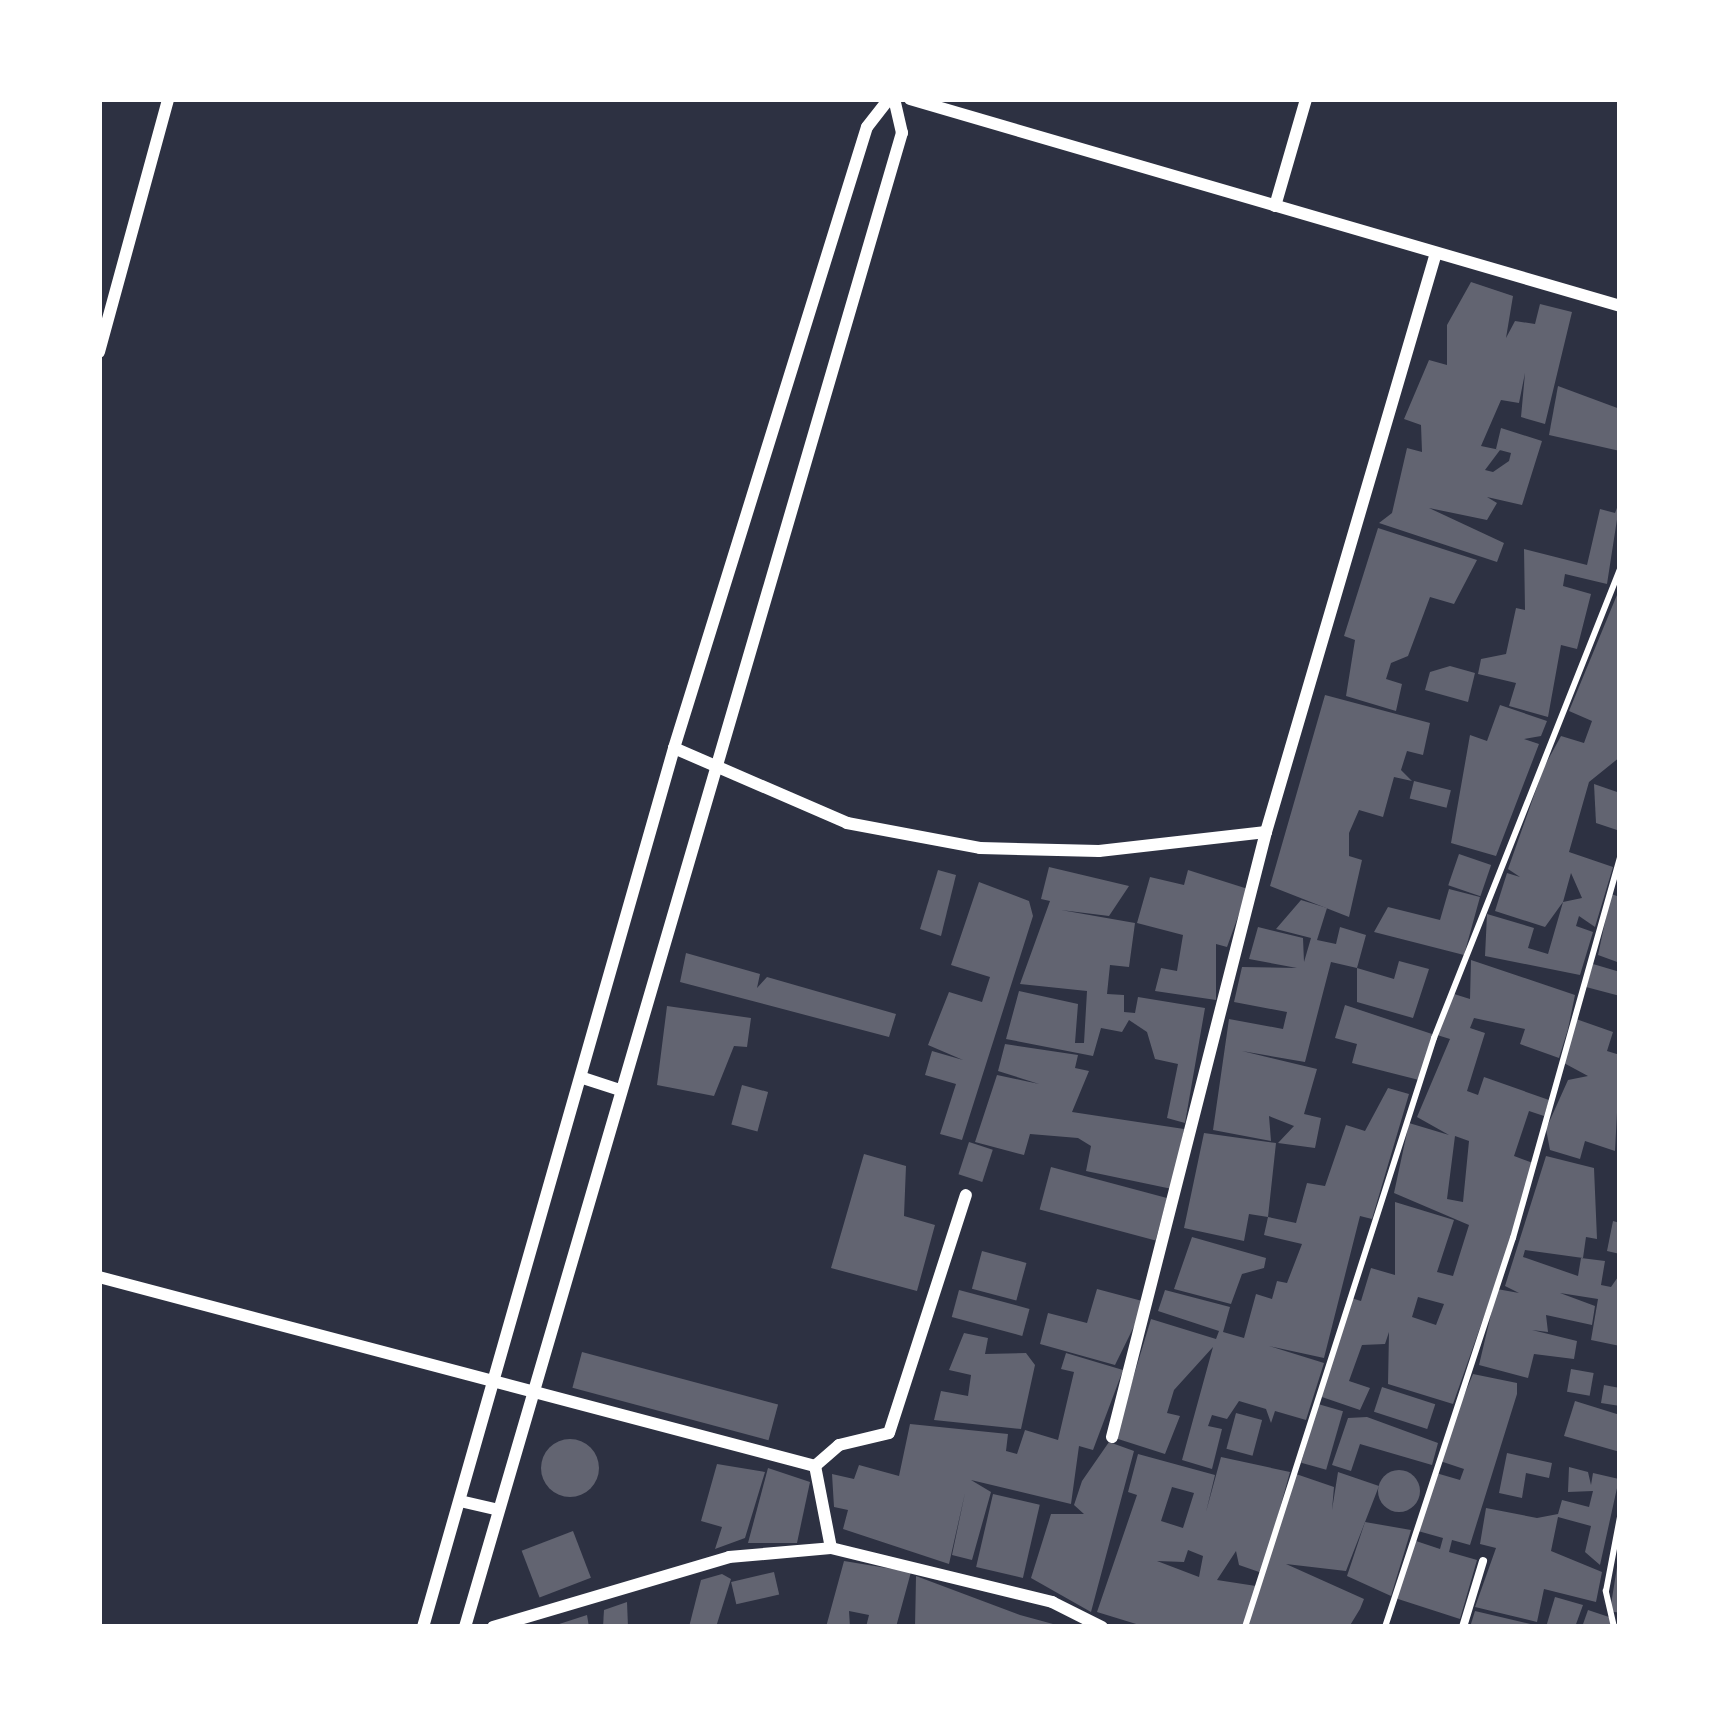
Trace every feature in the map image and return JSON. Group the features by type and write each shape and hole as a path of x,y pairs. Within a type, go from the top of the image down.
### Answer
{"street":[{"path":"99,352 168,99"},
{"path":"423,1627 584,1078 674,748 868,127 891,99"},
{"path":"466,1627 713,758 902,133 891,99"},
{"path":"910,99 1620,306"},
{"path":"1275,206 1306,99"},
{"path":"1112,1437 1266,832 1436,253"},
{"path":"674,748 713,758 847,823 980,848 1099,851 1266,832"},
{"path":"584,1078 621,1090"},
{"path":"815,1466 839,1445 889,1433 966,1195"},
{"path":"99,1277 815,1466"},
{"path":"815,1466 831,1548"},
{"path":"460,1501 498,1510"},
{"path":"494,1627 710,1562 831,1548 1052,1603 1102,1627"}],"lane":[{"path":"1463,1627 1483,1561"}],"path":[{"path":"1245,1627 1434,1039 1620,569"},
{"path":"1385,1627 1513,1238 1620,858"},
{"path":"1614,1627 1606,1591 1620,1517"}],"building":[{"path":"1471,282 1513,296 1506,338 1515,321 1535,324 1540,304 1572,312 1545,424 1521,417 1525,373 1519,403 1501,400 1481,446 1499,450 1501,428 1542,441 1522,505 1487,497 1497,503 1487,520 1429,508 1504,543 1497,562 1379,523 1392,513 1407,448 1422,452 1421,425 1404,419 1429,360 1447,365 1447,325","holes":["1500,450 1511,453 1509,461 1493,472 1485,470"]},
{"path":"1558,386 1620,409 1620,451 1549,435"},
{"path":"1620,500 1607,584 1565,574 1563,586 1591,594 1577,649 1561,645 1548,717 1509,706 1516,683 1478,674 1481,659 1506,654 1516,608 1525,610 1524,549 1587,565 1600,509 1615,513"},
{"path":"1378,528 1477,560 1454,604 1430,597 1408,656 1391,663 1386,679 1402,684 1396,711 1346,696 1355,640 1344,636"},
{"path":"1619,590 1620,757 1589,782 1569,852 1613,867 1595,927 1579,916 1576,926 1593,932 1580,975 1485,956 1487,914 1534,928 1528,948 1548,954 1563,902 1545,927 1495,911 1507,873 1520,877 1508,869 1544,767 1561,736 1584,743 1592,721 1569,711","holes":["1571,873 1582,898 1563,902"]},
{"path":"1450,666 1475,673 1468,702 1425,690 1430,672"},
{"path":"1325,695 1430,723 1423,755 1407,751 1401,770 1412,781 1394,777 1383,817 1359,810 1349,833 1349,856 1362,860 1349,917 1270,886"},
{"path":"1500,705 1547,721 1541,736 1524,739 1539,744 1496,856 1451,843 1470,735 1487,741"},
{"path":"1414,781 1451,790 1447,808 1410,798"},
{"path":"1594,784 1620,793 1620,831 1596,823"},
{"path":"1459,854 1491,865 1480,896 1448,885"},
{"path":"1049,867 1129,886 1109,916 1061,910 1135,923 1129,967 1110,965 1107,994 1124,995 1124,1012 1135,1013 1138,997 1205,1008 1185,1123 1167,1118 1178,1064 1155,1059 1147,1032 1129,1020 1122,1032 1101,1028 1093,1056 1006,1039 1019,991 1078,1004 1075,1043 1084,1043 1087,991 1020,984 1050,901 1041,899"},
{"path":"938,870 956,875 941,936 920,929"},
{"path":"1188,870 1248,889 1227,947 1216,944 1216,1000 1155,991 1161,968 1177,971 1183,935 1137,923 1150,877 1184,885"},
{"path":"979,882 1029,901 1033,916 962,1140 940,1134 956,1084 925,1075 932,1051 963,1060 928,1045 949,992 982,1002 990,977 951,965"},
{"path":"1449,889 1480,897 1464,955 1374,932 1388,907 1440,920"},
{"path":"1611,894 1620,897 1620,963 1598,955"},
{"path":"1301,900 1327,908 1317,940 1336,944 1340,927 1366,935 1357,968 1331,962 1305,1062 1242,1051 1317,1069 1304,1114 1321,1118 1315,1148 1278,1143 1294,1126 1269,1116 1271,1141 1213,1130 1229,1019 1283,1029 1287,1012 1234,1002 1242,967 1297,968 1249,959 1258,927 1303,938 1304,962 1311,938 1276,929"},
{"path":"686,953 760,974 757,988 767,977 896,1014 889,1037 680,982"},
{"path":"1471,960 1575,995 1559,1058 1520,1044 1525,1029 1474,1018 1470,1028 1485,1033 1467,1091 1478,1095 1484,1077 1549,1100 1544,1116 1529,1111 1514,1156 1533,1163 1453,1404 1388,1384 1389,1332 1385,1344 1362,1345 1349,1381 1370,1388 1360,1410 1319,1396 1348,1297 1361,1301 1371,1268 1395,1275 1395,1202 1454,1220 1437,1272 1453,1276 1469,1225 1394,1193 1409,1123 1449,1135 1417,1117 1450,1039 1437,1035 1454,994 1470,999","holes":["1455,1136 1469,1141 1463,1202 1447,1199","1418,1297 1444,1304 1436,1325 1412,1317"]},
{"path":"1399,961 1429,969 1413,1018 1357,1002 1357,968 1394,979"},
{"path":"1593,964 1620,972 1620,996 1586,987"},
{"path":"1345,1005 1432,1034 1419,1080 1352,1063 1357,1044 1335,1038"},
{"path":"667,1006 751,1018 747,1047 734,1046 714,1096 657,1085"},
{"path":"1576,1019 1613,1032 1607,1051 1620,1055 1615,1151 1585,1141 1580,1159 1550,1150 1546,1129 1568,1080 1588,1076 1562,1062"},
{"path":"1005,1044 1078,1055 1075,1068 1089,1071 1072,1112 1184,1129 1172,1189 1086,1171 1091,1146 1078,1138 1030,1134 1024,1155 975,1142 997,1075 1039,1084 998,1071"},
{"path":"742,1085 768,1092 757,1132 731,1125"},
{"path":"1388,1088 1409,1094 1372,1219 1360,1216 1324,1358 1269,1346 1324,1363 1306,1420 1275,1411 1271,1423 1266,1409 1239,1401 1227,1419 1212,1415 1208,1426 1222,1429 1212,1469 1182,1460 1213,1347 1174,1390 1167,1413 1180,1416 1165,1454 1115,1438 1151,1319 1216,1339 1219,1331 1158,1311 1165,1290 1230,1307 1223,1332 1244,1338 1256,1294 1272,1299 1277,1281 1287,1283 1302,1244 1264,1235 1268,1217 1296,1223 1307,1183 1325,1186 1346,1125 1365,1131"},
{"path":"1204,1133 1276,1143 1268,1217 1249,1214 1244,1241 1184,1228"},
{"path":"969,1142 993,1150 982,1182 958,1174"},
{"path":"864,1154 906,1166 904,1216 935,1225 917,1291 831,1268"},
{"path":"1546,1156 1594,1168 1597,1239 1586,1237 1583,1258 1525,1250 1523,1257 1578,1276 1581,1258 1605,1261 1601,1285 1611,1287 1620,1274 1620,1346 1591,1340 1598,1299 1560,1293 1595,1306 1592,1325 1546,1315 1548,1332 1532,1330 1577,1341 1574,1359 1534,1354 1528,1378 1479,1365 1497,1289 1519,1293 1505,1286"},
{"path":"1051,1167 1167,1198 1156,1241 1040,1210"},
{"path":"1613,1221 1620,1223 1620,1254 1607,1251"},
{"path":"1192,1237 1266,1258 1264,1268 1242,1274 1231,1304 1174,1289"},
{"path":"982,1251 1026,1263 1016,1301 972,1289"},
{"path":"1097,1289 1146,1302 1115,1365 1040,1344 1048,1313 1087,1323"},
{"path":"959,1290 1030,1309 1022,1336 952,1317"},
{"path":"964,1333 988,1338 985,1354 1026,1353 1035,1365 1021,1429 934,1420 941,1391 968,1396 971,1375 949,1370"},
{"path":"582,1352 778,1405 769,1440 572,1388"},
{"path":"1066,1353 1123,1370 1093,1450 1079,1446 1071,1504 971,1480 991,1492 972,1560 952,1555 965,1493 949,1564 843,1529 848,1510 834,1507 832,1474 854,1479 859,1465 899,1476 910,1424 1008,1434 1006,1451 1017,1454 1025,1430 1058,1440 1074,1372 1061,1369"},
{"path":"1571,1369 1594,1373 1590,1396 1567,1392"},
{"path":"1473,1374 1517,1383 1517,1394 1470,1545 1452,1540 1449,1552 1477,1560 1460,1619 1395,1598 1413,1540 1440,1549 1443,1538 1418,1531 1436,1473 1460,1480 1464,1469 1437,1460"},
{"path":"1604,1385 1620,1388 1620,1406 1601,1403"},
{"path":"1382,1387 1435,1404 1427,1429 1374,1412"},
{"path":"1575,1401 1620,1415 1620,1452 1564,1436"},
{"path":"1318,1404 1343,1411 1326,1470 1301,1463"},
{"path":"1236,1413 1262,1420 1253,1456 1226,1449"},
{"path":"1367,1417 1438,1443 1432,1465 1360,1444 1351,1471 1332,1465 1348,1418"},
{"path":"570,1439 590,1448 599,1468 590,1488 570,1497 550,1488 541,1468 550,1448"},
{"path":"1109,1442 1134,1451 1091,1612 1031,1578 1051,1514 1084,1514 1074,1505 1082,1481"},
{"path":"1507,1453 1552,1463 1549,1478 1526,1473 1522,1498 1499,1493"},
{"path":"1138,1454 1215,1475 1206,1512 1221,1457 1290,1472 1262,1573 1239,1565 1236,1551 1217,1580 1256,1586 1243,1627 1146,1627 1097,1612 1137,1495 1128,1492","holes":["1172,1487 1194,1493 1183,1528 1161,1521","1188,1550 1203,1556 1199,1577 1157,1561 1184,1562"]},
{"path":"717,1464 765,1472 745,1538 715,1549 722,1527 701,1521"},
{"path":"1569,1467 1588,1472 1591,1485 1593,1473 1619,1479 1600,1565 1585,1552 1591,1526 1558,1517 1551,1551 1602,1572 1596,1602 1544,1589 1537,1622 1475,1607 1496,1548 1480,1544 1486,1508 1537,1518 1558,1514 1562,1500 1589,1507 1593,1491 1568,1492"},
{"path":"768,1468 810,1482 797,1543 748,1543"},
{"path":"1399,1470 1414,1476 1420,1491 1414,1506 1399,1512 1384,1506 1378,1491 1384,1476"},
{"path":"1338,1472 1379,1486 1346,1571 1286,1564 1364,1599 1360,1609 1349,1627 1247,1627 1296,1474 1334,1487 1332,1510"},
{"path":"993,1494 1040,1505 1023,1578 976,1567"},
{"path":"1365,1522 1411,1530 1391,1596 1347,1576"},
{"path":"573,1531 591,1578 540,1597 522,1551"},
{"path":"844,1561 911,1572 896,1627 866,1627 869,1615 849,1611 850,1627 826,1627"},
{"path":"1620,1567 1620,1613 1610,1611"},
{"path":"774,1572 779,1594 736,1604 731,1582"},
{"path":"722,1574 731,1579 716,1627 689,1627 701,1580"},
{"path":"916,1576 1020,1615 1064,1627 915,1627"},
{"path":"1555,1597 1583,1605 1575,1627 1546,1627"},
{"path":"627,1602 628,1627 603,1627 604,1610"},
{"path":"1588,1610 1612,1618 1609,1627 1582,1627"},
{"path":"1475,1611 1535,1625 1535,1627 1470,1627"},
{"path":"587,1615 589,1627 553,1627 553,1626"}]}
